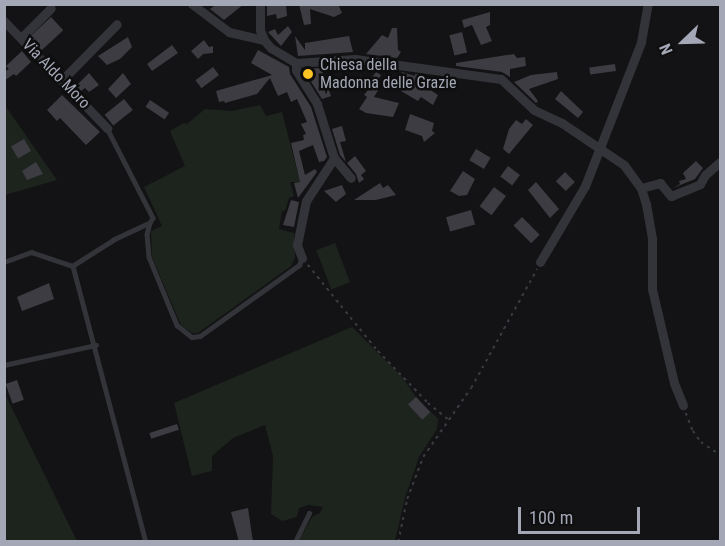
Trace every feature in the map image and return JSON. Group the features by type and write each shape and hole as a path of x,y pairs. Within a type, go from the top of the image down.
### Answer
{"street":[{"path":"192,4 229,32 264,40"},
{"path":"261,4 260,30 264,40 271,48 296,63 355,59 501,79 534,110 562,123 624,165 641,188 652,238 652,290 674,383 683,405"},
{"path":"540,262 585,186 641,42 648,4"},
{"path":"21,38 51,8"},
{"name":"Via Aldo Moro","path":"4,21 107,128"},
{"path":"62,80 117,24"},
{"path":"296,63 296,70 321,112 334,158 351,178"},
{"path":"302,258 297,245 306,201 334,158"},
{"path":"641,188 660,183 671,196 700,184 705,175 720,162"}],"lane":[{"path":"107,128 153,218 147,234 149,257 177,325 192,337 200,336 227,317 299,265 302,258"},
{"path":"73,266 114,240 150,223"},
{"path":"4,262 31,252 73,266"},
{"path":"73,266 96,345 146,542"},
{"path":"4,365 96,345"},
{"path":"295,542 309,513"}],"path":[{"path":"302,258 378,351 428,404 448,419"},
{"path":"398,542 408,499 423,456 496,346 540,262"},
{"path":"683,405 697,436 720,455"}],"shaded area":[{"path":"4,104 57,180 5,195"},
{"path":"260,105 266,116 282,112 300,182 290,182 294,196 289,198 285,211 282,211 279,229 294,233 295,258 291,266 198,333 192,333 181,325 152,257 151,231 162,226 144,187 185,166 170,131 184,123 187,124 205,109 232,111"},
{"path":"335,243 350,282 331,289 316,250"},
{"path":"352,327 402,377 416,397 438,419 437,429 419,457 405,498 395,541 299,541 312,517 320,513 323,507 308,505 299,508 297,517 282,521 271,514 273,456 265,425 233,438 212,456 212,471 192,476 174,403"},
{"path":"5,394 77,541 5,541"}],"building":[{"path":"217,4 244,4 224,20 210,9"},
{"path":"267,4 286,4 287,16 277,19 276,14 267,16"},
{"path":"299,4 338,4 342,13 334,17 310,9 311,24 304,25"},
{"path":"490,12 490,25 486,27 492,41 481,45 472,25 464,28 462,20"},
{"path":"51,17 63,30 41,51 29,37"},
{"path":"288,26 292,32 281,46 268,32 275,29 278,35"},
{"path":"392,28 397,28 398,50 401,52 397,58 366,54 382,35 388,38"},
{"path":"462,32 467,52 454,56 449,35"},
{"path":"295,36 305,50 305,43 349,36 353,52 298,56"},
{"path":"128,37 132,47 120,59 107,65 98,56"},
{"path":"204,40 209,47 213,46 213,53 203,54 198,59 191,51"},
{"path":"172,45 178,53 152,71 147,64"},
{"path":"258,50 289,67 290,74 311,107 327,157 324,161 319,162 313,145 299,151 305,175 315,169 317,172 298,198 294,183 300,182 291,143 304,140 303,135 306,134 301,124 307,122 297,99 291,102 287,92 278,96 270,78 257,94 225,103 224,101 219,102 216,91 272,75 251,63"},
{"path":"22,51 31,62 16,76 14,74 4,81 4,72 9,69 6,66"},
{"path":"514,54 517,58 525,57 526,66 510,69 510,77 502,72 456,66 456,63"},
{"path":"615,64 616,71 590,75 589,68"},
{"path":"213,67 219,75 201,88 195,80"},
{"path":"321,68 331,96 322,99 303,69"},
{"path":"376,72 381,75 374,86 380,87 374,97 399,103 393,117 366,113 359,109 367,97 364,95 368,90 357,82 361,76 369,82"},
{"path":"402,72 415,76 415,74 426,76 421,84 438,95 433,105 421,97 418,101 394,87"},
{"path":"557,72 558,79 529,89 538,101 536,103 514,82 531,75"},
{"path":"89,73 99,85 89,92 85,88 81,91 76,86"},
{"path":"123,73 131,84 116,98 108,89"},
{"path":"561,91 583,112 578,118 555,99"},
{"path":"62,95 100,132 86,145 60,118 57,121 47,110"},
{"path":"124,99 133,110 113,126 105,115"},
{"path":"150,100 169,113 165,119 146,107"},
{"path":"410,114 434,123 432,131 435,133 424,142 422,136 405,130"},
{"path":"526,119 533,125 509,154 503,149 509,129 516,120 522,124"},
{"path":"342,126 346,141 340,142 346,162 340,155 332,129"},
{"path":"24,139 31,151 18,159 11,146"},
{"path":"476,149 491,158 484,169 469,160"},
{"path":"355,156 366,171 361,175 364,179 359,183 356,174 347,163"},
{"path":"696,161 703,168 695,179 673,188 680,184 679,181 686,179 683,173"},
{"path":"36,162 43,174 27,180 22,171"},
{"path":"508,166 520,175 512,185 500,176"},
{"path":"463,171 475,179 467,195 459,196 450,191"},
{"path":"565,172 575,182 566,191 556,181"},
{"path":"536,182 559,209 550,218 528,190"},
{"path":"380,183 383,188 388,185 396,195 376,200 354,200"},
{"path":"342,185 346,194 336,202 324,191"},
{"path":"494,187 506,196 492,215 480,206"},
{"path":"291,200 299,202 294,227 283,225"},
{"path":"471,210 475,224 450,232 446,217"},
{"path":"522,217 540,235 531,243 514,225"},
{"path":"49,283 54,299 22,311 17,297"},
{"path":"17,380 24,400 12,404 6,384"},
{"path":"416,397 430,412 422,420 408,405"},
{"path":"177,424 179,430 151,439 149,433"},
{"path":"248,508 253,542 239,542 231,512"}],"place":[{"name":"Chiesa della Madonna delle Grazie","path":"308,74"}]}
